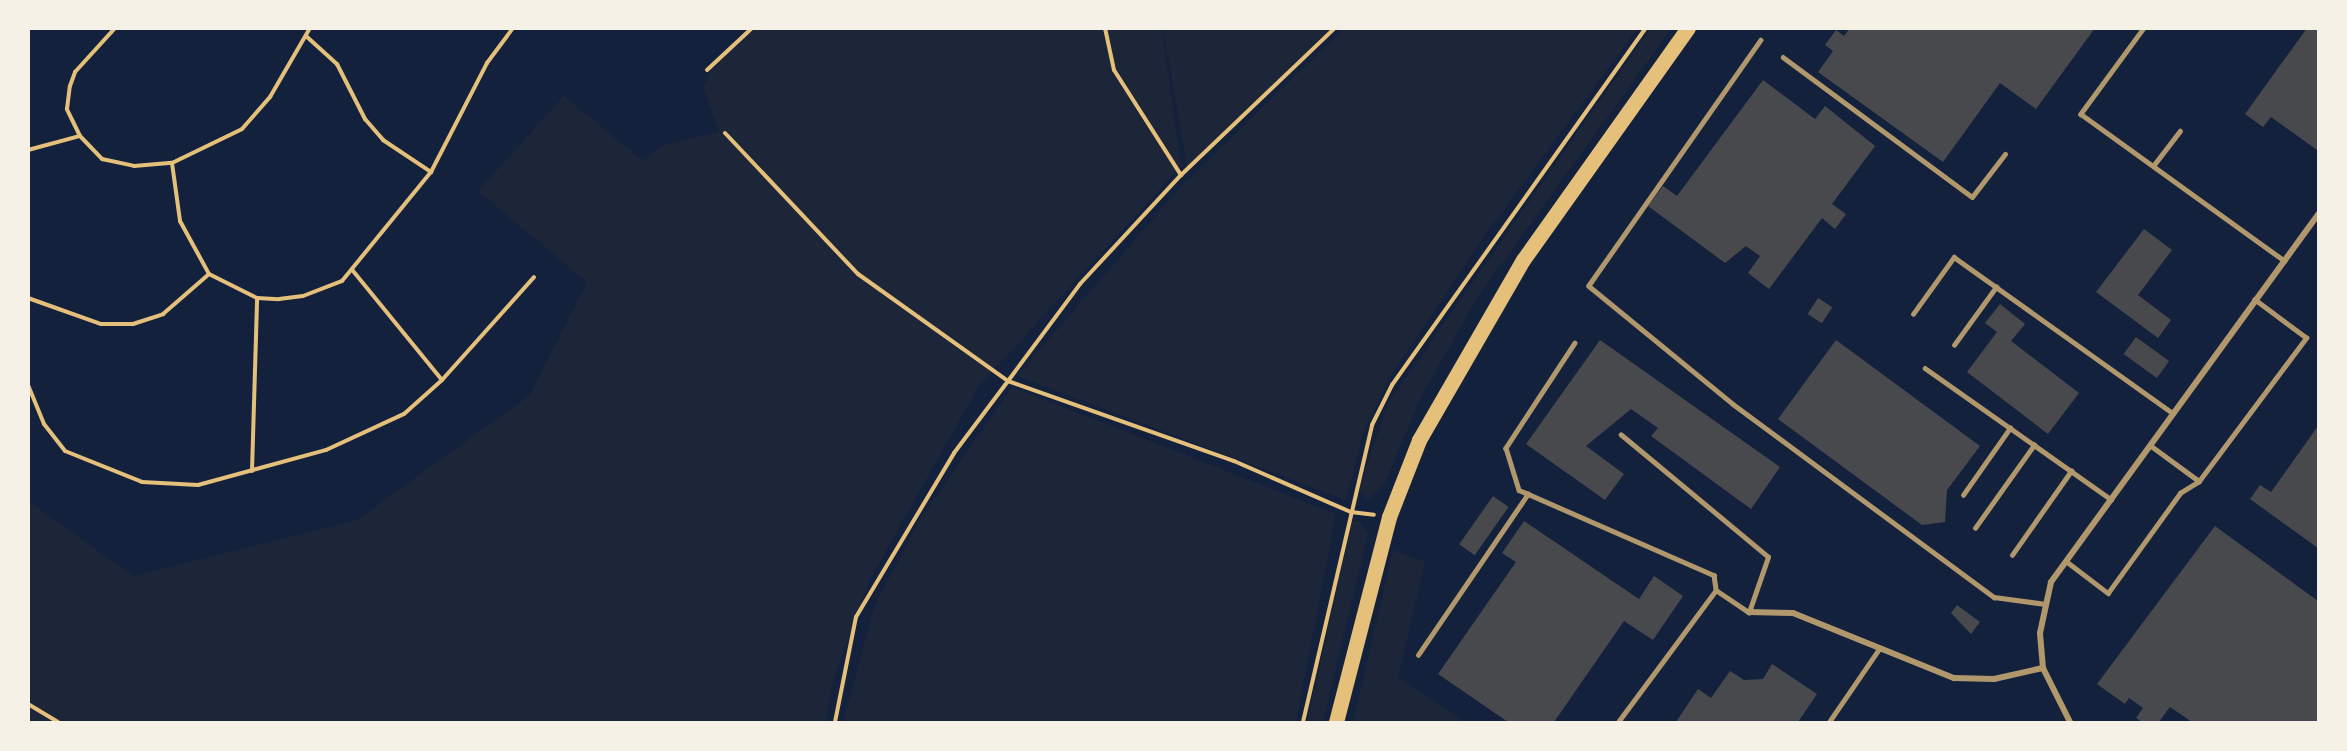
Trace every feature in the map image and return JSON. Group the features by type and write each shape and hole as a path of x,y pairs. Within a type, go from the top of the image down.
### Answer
{"main road":[{"path":"1336,723 1389,517 1419,440 1523,260 1688,28"}],"street":[{"path":"2070,723 2043,668 2040,633 2050,582 2319,214"},
{"path":"1749,612 1792,613 1954,678 1994,679 2043,668"}],"lane":[{"path":"2144,28 2081,114 2285,261"},
{"path":"1761,40 1589,286 1733,404 1994,597 2046,604"},
{"path":"1783,57 1972,198 2005,154"},
{"path":"2153,166 2180,130"},
{"path":"1913,314 1954,257 2173,413"},
{"path":"1954,345 1996,286"},
{"path":"2066,561 2108,593 2180,493 2199,481 2306,338 2255,300"},
{"path":"1575,343 1506,448 1519,490 1714,576 1716,590 1618,723"},
{"path":"1926,368 2111,499"},
{"path":"1963,495 2010,428"},
{"path":"1621,435 1768,557 1749,612 1716,590"},
{"path":"1975,528 2034,445"},
{"path":"2150,445 2199,481"},
{"path":"2012,555 2071,471"},
{"path":"1418,655 1528,494"},
{"path":"1829,723 1879,649"}],"path":[{"path":"115,28 75,72 70,86 67,109 80,136 102,159 134,166 172,163 242,129 270,97 310,28"},
{"path":"172,163 180,221 209,274 257,298 303,296 353,271 431,172 487,63 513,28"},
{"path":"707,70 752,28"},
{"path":"1105,28 1114,70 1181,175"},
{"path":"835,723 856,617 954,453 1080,284 1181,175 1335,28"},
{"path":"1303,723 1372,425 1392,385 1646,28"},
{"path":"306,36 337,64 365,118 383,140 431,172"},
{"path":"725,133 858,274 1008,381 1234,461 1351,513"},
{"path":"28,150 80,136"},
{"path":"353,271 442,380"},
{"path":"28,298 101,324 133,324 163,315 209,274"},
{"path":"28,385 44,424 65,451 99,469 142,482 198,485 326,450 404,414 442,380 534,277"},
{"path":"252,471 257,298"},
{"path":"28,704 58,723"}],"shaded area":[{"path":"755,29 1162,29 1181,166 979,386 869,581 832,683 826,722 29,722 28,501 133,576 357,520 530,395 587,282 478,191 564,96 643,161 663,145 719,132 704,89 711,70"},
{"path":"1163,29 1331,29 1187,167"},
{"path":"1343,29 1637,29 1491,227 1389,378 1363,434 1346,500 1017,376 1178,190"},
{"path":"1650,29 1671,29 1477,298 1420,399 1385,483 1368,500 1359,489 1387,405"},
{"path":"1012,387 1336,514 1296,722 843,722 875,604 922,517"},
{"path":"1352,521 1360,521 1368,534 1323,722 1307,722"},
{"path":"1393,550 1425,562 1398,678 1465,722 1353,722"}],"building":[{"path":"1850,28 2095,28 2036,109 2000,83 1943,162 1818,72 1833,51 1825,45 1836,30 1844,36"},
{"path":"2307,28 2318,28 2317,150 2271,117 2263,127 2245,114"},
{"path":"1763,80 1815,119 1825,106 1875,146 1832,204 1846,214 1835,229 1822,218 1769,289 1748,273 1760,256 1746,246 1725,263 1648,206 1663,186 1677,196"},
{"path":"2144,229 2172,250 2138,295 2171,320 2158,338 2096,292"},
{"path":"1818,298 1832,307 1822,323 1808,314"},
{"path":"2000,304 2025,324 2011,341 2079,393 2048,434 1967,372 1997,332 1985,323"},
{"path":"2136,337 2169,361 2157,378 2124,354"},
{"path":"1600,340 1780,467 1751,509 1651,436 1658,428 1631,409 1586,446 1624,474 1605,500 1526,444"},
{"path":"1836,340 1980,446 1947,490 1945,522 1922,525 1778,419"},
{"path":"2318,426 2318,548 2250,499 2260,485 2271,492"},
{"path":"1493,496 1509,507 1475,555 1459,544"},
{"path":"1524,521 1639,599 1654,576 1683,596 1653,640 1624,621 1554,722 1508,722 1438,674 1516,562 1502,553"},
{"path":"2215,526 2318,601 2318,722 2192,722 2170,707 2159,722 2142,722 2136,718 2143,708 2129,698 2125,704 2097,684"},
{"path":"1957,605 1980,622 1971,634 1951,613"},
{"path":"1772,664 1817,694 1798,722 1676,722 1698,689 1711,698 1730,671 1744,680 1763,679"}]}
